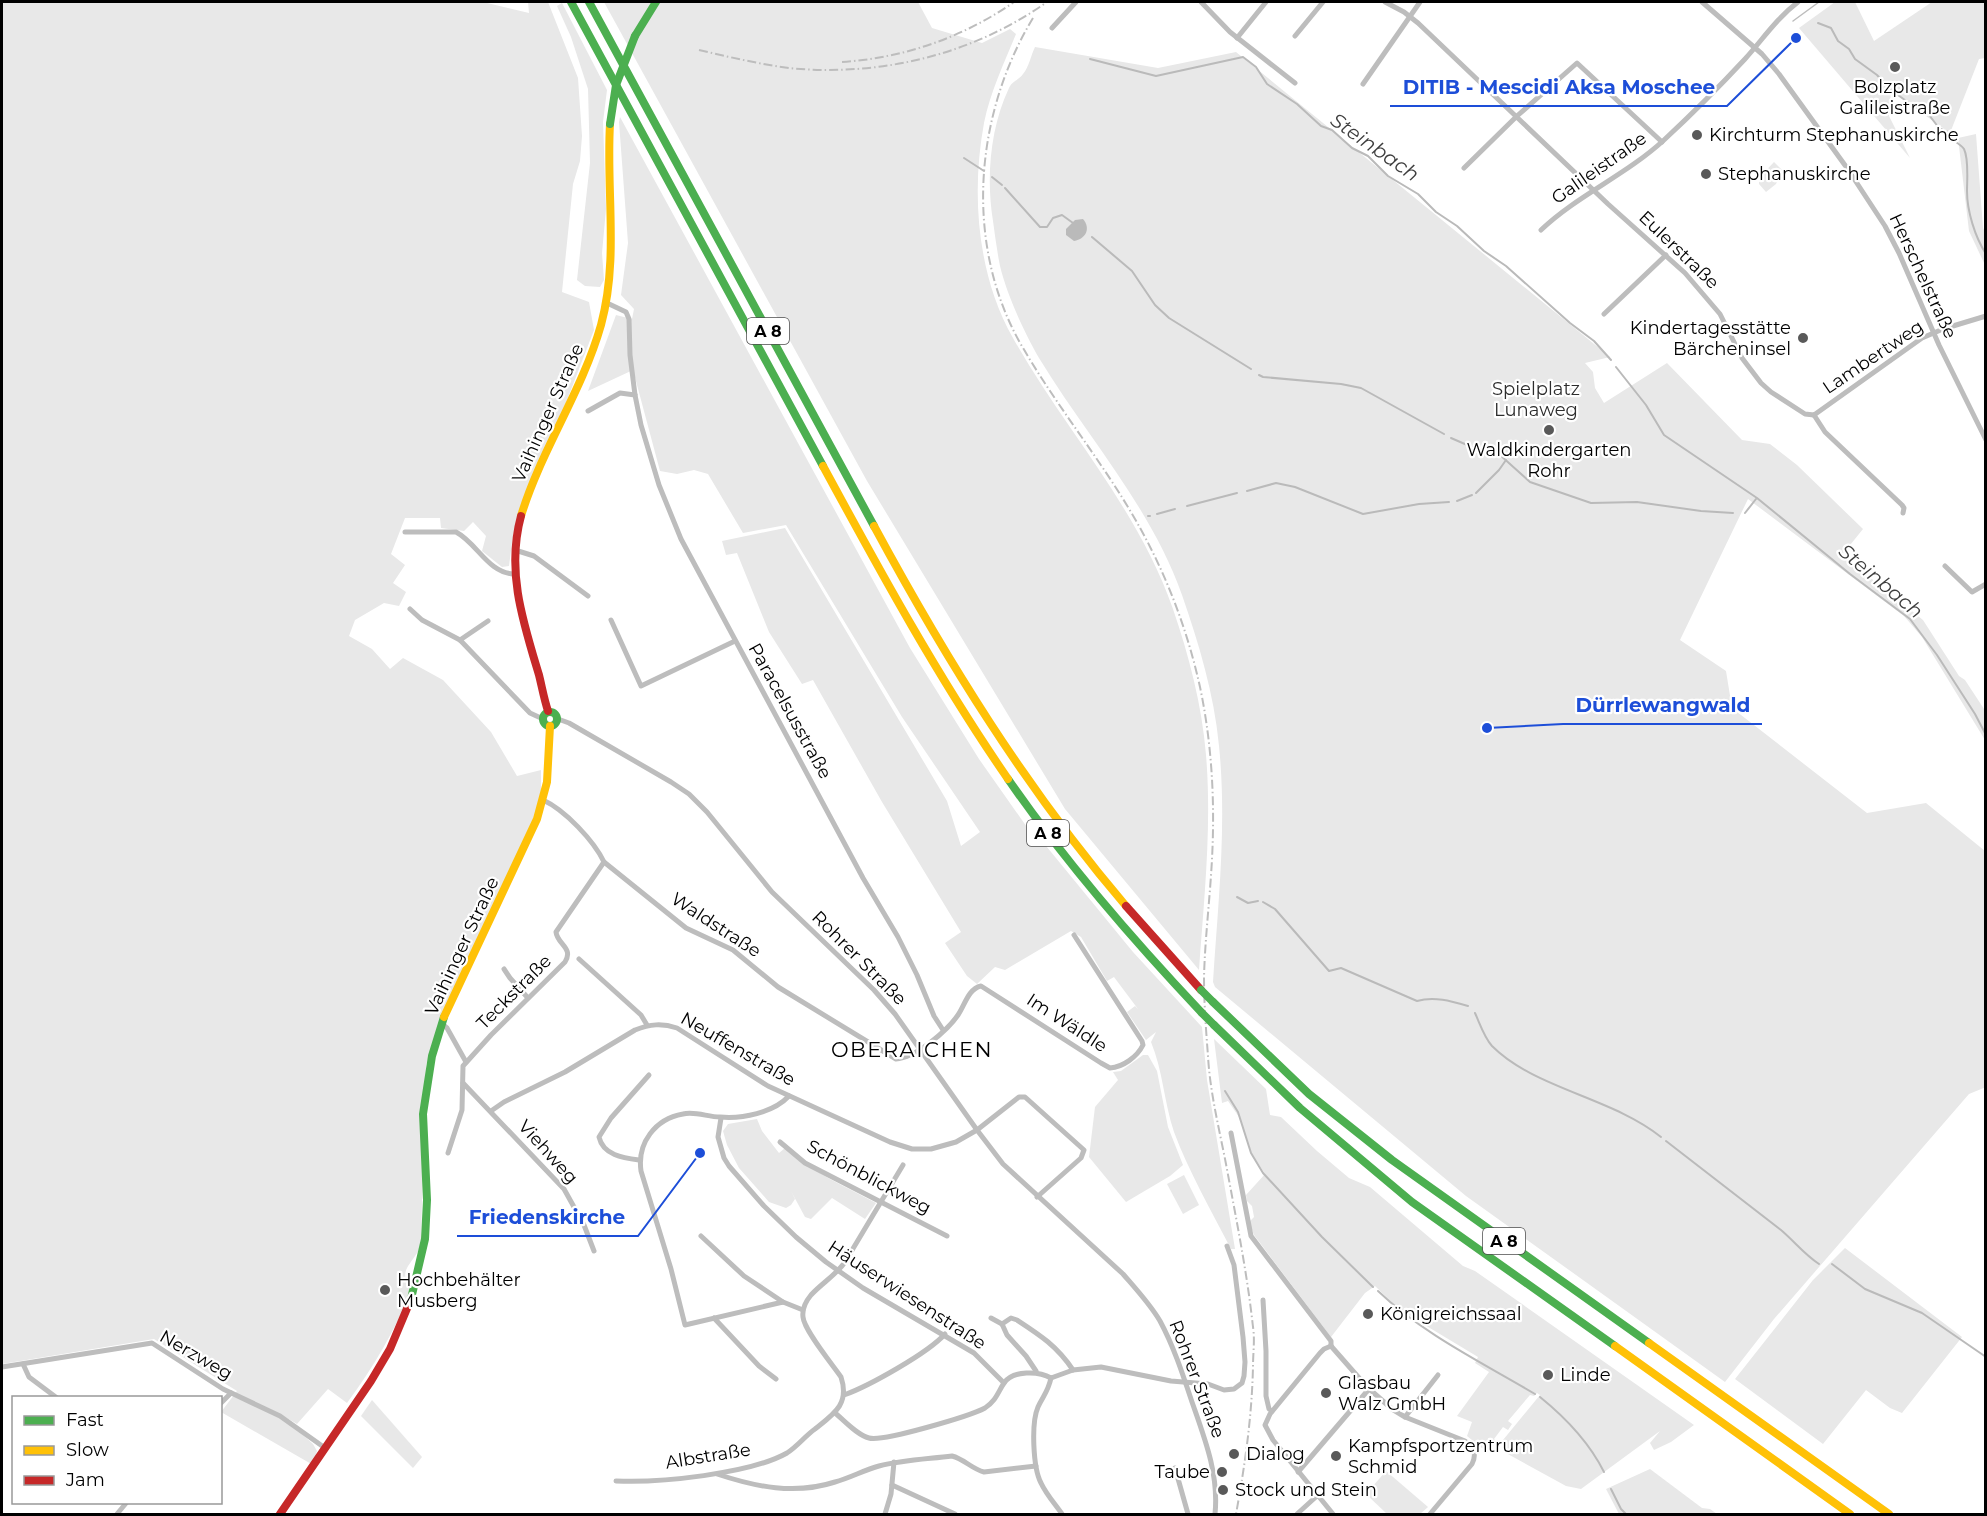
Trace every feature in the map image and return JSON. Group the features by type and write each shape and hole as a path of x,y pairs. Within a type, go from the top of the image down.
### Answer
{"main road":[{"name":"A 8","path":"571,2 886,581 957,702 1061,850 1148,956 1202,1013 1300,1108 1412,1202 1850,1515"},
{"name":"A 8","path":"589,2 915,602 949,659 997,736 1074,842 1137,918 1213,1002 1309,1094 1392,1160 1889,1515"},
{"name":"Vaihinger Straße","path":"548,711 519,608 514,574 519,523 527,496 587,365 607,303 613,248 610,124 616,85 635,36 656,2"},
{"path":"548,711 555,713 558,719 550,726 546,725 543,719 544,714 548,711"},
{"name":"Vaihinger Straße","path":"280,1515 385,1357 409,1305 420,1266 427,1214 423,1114 429,1068 441,1023 537,822 550,756 550,726"}],"street":[{"path":"1052,28 1076,2"},
{"path":"1201,2 1236,38 1295,83"},
{"path":"1236,38 1266,2"},
{"path":"1295,36 1323,2"},
{"name":"Eulerstraße","path":"1384,2 1410,17 1685,273 1720,314 1742,358 1755,376 1771,392 1805,414 1814,416 1825,432 1898,501 1904,508 1903,513"},
{"path":"1363,84 1420,2"},
{"name":"Herschelstraße","path":"1702,2 1754,47 1779,74 1873,206 1899,253 1933,333 1986,440"},
{"name":"Galileistraße","path":"1541,230 1565,209 1637,163 1662,142 1724,82 1784,13 1798,2"},
{"path":"1464,168 1517,116 1577,63 1662,142"},
{"path":"1604,314 1666,255"},
{"name":"Paracelsusstraße","path":"607,303 626,312 629,319 630,356 635,395 648,453 669,512 735,641 863,878 898,937 934,1016 943,1030"},
{"name":"Lambertweg","path":"1814,416 1922,338 1986,316"},
{"path":"588,411 620,393 635,395"},
{"path":"405,532 456,532 495,568 508,574 514,574"},
{"path":"515,550 534,556 588,596"},
{"path":"1945,566 1972,592 1986,584"},
{"path":"410,609 422,620 460,640 530,713 543,719"},
{"path":"611,620 640,686 735,641"},
{"path":"460,640 488,621"},
{"name":"Rohrer Straße","path":"558,719 630,757 688,794 718,825 772,892 874,990 895,1014 1003,1164 1104,1257 1139,1293 1168,1336 1186,1382 1212,1464 1215,1483 1215,1515"},
{"name":"Waldstraße","path":"543,800 558,809 579,830 599,852 604,862 686,928 733,950 778,987 888,1056 904,1059 921,1049"},
{"name":"Teckstraße","path":"466,1062 568,957 568,951 557,938 556,932 604,862"},
{"name":"Im Wäldle","path":"943,1030 959,1014 972,991 978,987 984,987 1110,1068 1124,1064 1139,1053 1143,1045 1142,1041 1074,935"},
{"path":"491,1111 498,1105 565,1072 647,1025 641,1015 579,959"},
{"path":"504,969 528,998"},
{"path":"441,1023 447,1028 466,1062 462,1074 464,1083 462,1110 448,1153"},
{"name":"Neuffenstraße","path":"647,1025 660,1024 677,1028 759,1080 789,1096 890,1142 912,1149 945,1147 977,1130 1019,1097 1025,1097 1084,1150 1082,1158 1037,1197"},
{"path":"921,1049 943,1030"},
{"path":"639,1160 615,1155 602,1145 599,1137 611,1118 649,1075"},
{"name":"Viehweg","path":"464,1083 564,1190 584,1225 594,1251"},
{"path":"783,1302 685,1325 639,1160 644,1142 665,1120 689,1113 721,1118 756,1113 781,1103 789,1096"},
{"name":"Häuserwiesenstraße","path":"721,1118 718,1137 729,1166 764,1206 796,1237 863,1288 974,1353 1004,1383"},
{"path":"1231,1133 1251,1236 1331,1341 1331,1346 1370,1389 1392,1409 1405,1417 1465,1441 1472,1447 1475,1455 1468,1470 1430,1515"},
{"name":"Schönblickweg","path":"780,1142 805,1164 947,1236"},
{"path":"903,1165 838,1271 811,1295 803,1310 803,1316 806,1327 841,1377 844,1395 930,1347 945,1334"},
{"path":"700,1236 744,1276 783,1302 803,1310"},
{"path":"991,1318 1002,1324 1007,1335 1036,1371 1051,1378 1073,1370 1101,1367 1208,1384 1220,1389 1234,1389 1244,1380 1243,1336 1234,1265 1227,1246"},
{"path":"1263,1300 1266,1396 1272,1412"},
{"path":"714,1318 759,1366 776,1379"},
{"path":"1002,1324 1011,1318 1017,1320 1054,1345 1073,1370"},
{"name":"Nerzweg","path":"2,1367 152,1343 231,1393 280,1416 325,1448"},
{"path":"1331,1346 1320,1353 1265,1421 1266,1430 1334,1515"},
{"path":"23,1364 29,1377 54,1396"},
{"path":"835,1413 866,1437 878,1438 936,1425 979,1410 995,1401 1009,1378 1036,1371"},
{"path":"1405,1417 1438,1375"},
{"path":"1051,1378 1048,1391 1035,1417 1036,1466 1042,1485 1062,1515"},
{"path":"1298,1472 1370,1389"},
{"path":"222,1402 231,1393"},
{"name":"Albstraße","path":"616,1481 638,1482 716,1473 749,1466 788,1452 835,1413 844,1395"},
{"path":"716,1473 757,1485 790,1490 835,1482 894,1462 952,1456 984,1472 1036,1466"},
{"path":"885,1515 892,1485 894,1462"},
{"path":"1175,1468 1188,1515"},
{"path":"892,1485 954,1515"},
{"path":"1297,1515 1318,1495"}],"green space":[{"path":"2,2 483,2 529,13 528,2 548,2 578,78 582,136 580,161 573,184 562,292 589,302 594,330 545,457 525,498 513,535 509,566 502,567 482,551 486,536 473,522 464,531 441,528 440,518 405,518 391,554 405,565 393,583 406,592 399,606 384,603 355,620 349,636 372,649 390,669 403,658 443,680 491,732 517,776 541,770 541,791 536,813 439,1026 426,1065 421,1238 419,1250 405,1275 412,1290 383,1348 347,1403 328,1389 297,1424 280,1414 313,1444 317,1451 313,1465 222,1413 237,1391 154,1339 2,1364"},
{"path":"604,2 918,2 932,28 982,43 1010,29 1016,34 990,101 980,150 978,205 985,261 991,288 1013,338 1140,537 1158,572 1184,645 1201,718 1208,782 1207,862 1199,970 1065,809 867,481"},
{"path":"1835,2 1855,2 1874,41 1932,2 1985,2 1985,58 1979,59 1950,133 1891,91 1889,116 1910,158 1799,28"},
{"path":"562,3 607,90 603,122 606,209 602,253 604,280 600,287 585,286 577,280 590,163 588,89 571,37 557,6"},
{"name":"Spielplatz Lunaweg","path":"1035,47 1158,68 1236,52 1610,357 1585,363 1593,372 1595,388 1604,403 1667,363 1742,440 1770,444 1797,465 1863,529 1842,555 1923,620 1959,676 1965,680 1986,712 1985,740 1922,637 1904,616 1748,499 1680,640 1726,671 1732,708 1867,813 1926,803 1985,851 1986,1087 1969,1094 1774,1319 1725,1382 1466,1196 1215,987 1213,982 1222,834 1221,775 1214,707 1200,651 1169,563 1136,502 1039,358 1011,301 999,260 991,205 991,153 998,120 1009,88 1025,71"},
{"path":"620,117 910,648 979,759 1036,840 1042,841 1133,952 1202,1027 1207,1080 1235,1249 1231,1249 1208,1205 1174,1132 1151,1042 1156,1032 1146,1040 1127,1012 1135,1006 1138,1009 1114,977 1107,981 1081,937 1071,931 1005,970 995,967 977,984 967,976 945,943 961,932 882,802 813,680 802,684 769,632 737,553 726,555 722,541 785,528 947,801 961,846 980,832 902,717 786,525 743,533 708,474 694,470 677,474 660,471 633,370 588,391 616,315 632,319 634,309 621,295 628,243"},
{"path":"1976,134 1985,232 1985,265 1969,231 1958,138"},
{"path":"1774,162 1782,170 1776,184 1766,192 1759,184 1759,178"},
{"path":"1214,1039 1266,1089 1270,1115 1281,1117 1349,1178 1370,1187 1463,1266 1475,1271 1694,1425 1671,1442 1654,1450 1650,1443 1660,1431 1581,1489 1566,1486 1506,1453 1503,1440 1540,1395 1537,1393 1534,1396 1530,1395 1508,1421 1512,1424 1508,1430 1503,1427 1494,1439 1497,1442 1492,1447 1482,1448 1467,1436 1472,1422 1457,1416 1489,1372 1475,1363 1478,1357 1400,1310 1375,1286 1365,1293 1331,1337 1254,1235 1249,1222 1254,1217 1252,1206 1247,1201 1246,1195 1265,1174 1252,1154 1239,1117 1228,1101 1222,1103"},
{"path":"1143,1055 1148,1055 1157,1071 1168,1127 1183,1165 1170,1176 1126,1202 1089,1157 1095,1107 1118,1080 1113,1072 1121,1071"},
{"path":"757,1119 762,1131 779,1153 785,1148 817,1171 876,1203 865,1219 832,1198 811,1219 805,1217 791,1191 795,1199 786,1208 769,1202 739,1168 727,1145 723,1131 728,1124"},
{"path":"1184,1175 1199,1205 1183,1214 1167,1184"},
{"path":"1845,1248 1962,1337 1902,1413 1890,1408 1866,1390 1823,1444 1735,1379 1813,1280"},
{"path":"372,1400 422,1457 413,1468 361,1416"},
{"path":"1650,1469 1702,1508 1710,1509 1717,1514 1619,1514 1606,1489"},
{"path":"1386,1471 1428,1507 1420,1514 1387,1514 1366,1494"}],"shaded area":[{"path":"1083,219 1087,226 1086,233 1082,238 1074,241 1066,235 1066,229 1075,220"}],"waterway":[{"path":"1818,23 1831,28 1838,41 1849,49 1855,59 1877,75 1891,90 1916,108 1926,111 1939,128 1950,133"},
{"name":"Steinbach","path":"1090,59 1156,76 1243,57 1256,67 1267,84 1297,104 1321,126 1332,130 1352,148 1368,156 1388,176 1418,194 1436,212 1506,266 1570,323 1594,341 1611,360"},
{"path":"1953,140 1966,153 1967,199 1970,215 1978,240 1986,254"},
{"name":"Steinbach","path":"964,158 984,171"},
{"name":"Steinbach","path":"992,177 1002,185"},
{"name":"Steinbach","path":"1005,188 1040,227 1047,227 1053,218 1062,215 1073,223"},
{"name":"Steinbach","path":"1092,237 1132,271 1155,305 1169,318 1251,369"},
{"name":"Steinbach","path":"1616,367 1646,405 1664,435 1757,498 1850,574 1910,619 1937,655 1986,735"},
{"name":"Steinbach","path":"1259,375 1361,388 1444,434"},
{"name":"Steinbach","path":"1451,438 1474,448"},
{"name":"Steinbach","path":"1480,450 1500,455 1530,482 1591,503 1637,502 1733,513"},
{"path":"1476,493 1506,460"},
{"path":"1247,491 1276,483 1295,487 1363,514 1419,504 1449,502"},
{"path":"1187,506 1237,493"},
{"path":"1457,501 1472,495"},
{"name":"Steinbach","path":"1745,513 1756,499"},
{"path":"1157,514 1175,509"},
{"path":"1237,897 1248,903 1258,901"},
{"path":"1263,902 1275,909 1329,971 1341,968 1417,1001 1436,999 1468,1006"},
{"path":"1475,1013 1489,1042 1510,1061 1551,1083 1620,1112 1661,1137"},
{"path":"1225,1091 1238,1112 1251,1153 1263,1173 1322,1237 1373,1287"},
{"path":"1666,1141 1781,1230 1819,1264"},
{"path":"1832,1264 1865,1289 1922,1313 1986,1357"},
{"path":"1378,1291 1433,1334 1535,1394"},
{"path":"1540,1397 1576,1431 1604,1472"},
{"path":"1611,1489 1626,1514"}],"tram line":[{"path":"1793,21 1819,2"}],"railway":[{"path":"842,62 888,56 933,44 975,26 1014,2"},
{"path":"699,50 789,68 823,70 891,65 956,49 988,36 1047,2"},
{"path":"1033,18 1013,55 999,95 989,136 984,178 984,220 990,262 1001,302 1019,341 1121,496 1156,559 1189,643 1200,687 1207,730 1212,773 1213,816 1204,977 1209,1070 1251,1306 1254,1337 1250,1422 1236,1514"}],"traffic: fast":[{"path":"571,2 823,466"},
{"path":"589,2 874,526"},
{"path":"635,36 656,2"},
{"path":"610,124 616,85 635,36"},
{"path":"547,712 553,712 557,719 553,726 547,726 543,722 543,716 547,712"},
{"path":"1008,779 1100,900 1202,1013"},
{"path":"1201,990 1213,1002"},
{"path":"1213,1002 1309,1094 1392,1160 1649,1343"},
{"path":"1202,1013 1214,1025"},
{"path":"411,1299 425,1239 427,1200 423,1114 432,1056 444,1017"},
{"path":"1214,1025 1300,1108 1412,1202 1615,1346"}],"traffic: slow":[{"path":"521,516 539,468 583,374 601,325 611,250 610,124"},
{"path":"823,466 934,664 1008,779"},
{"path":"874,526 930,626 990,723 1055,817 1126,906"},
{"path":"444,1017 537,819 547,782 550,726"},
{"path":"1649,1343 1889,1514"},
{"path":"1615,1346 1850,1514"}],"traffic: jam":[{"path":"521,516 515,557 518,596 548,711"},
{"path":"1126,906 1201,990"},
{"path":"280,1514 371,1381 390,1349 411,1299"}],"place":[{"name":"DITIB - Mescidi Aksa Moschee","path":"1796,38"},
{"name":"Bolzplatz Galileistraße","path":"1895,67"},
{"name":"Kirchturm Stephanuskirche","path":"1697,135"},
{"name":"Stephanuskirche","path":"1706,174"},
{"name":"Kindertagesstätte Bärcheninsel","path":"1803,338"},
{"name":"Waldkindergarten Rohr","path":"1549,430"},
{"name":"Dürrlewangwald","path":"1487,728"},
{"name":"Friedenskirche","path":"700,1153"},
{"name":"Hochbehälter Musberg","path":"385,1290"},
{"name":"Königreichssaal","path":"1368,1314"},
{"name":"Linde","path":"1548,1375"},
{"name":"Glasbau Walz GmbH","path":"1326,1393"},
{"name":"Dialog","path":"1234,1454"},
{"name":"Kampfsportzentrum Schmid","path":"1336,1456"},
{"name":"Taube","path":"1222,1472"},
{"name":"Stock und Stein","path":"1223,1490"}],"district":[{"name":"OBERAICHEN","path":"912,1050"}]}
